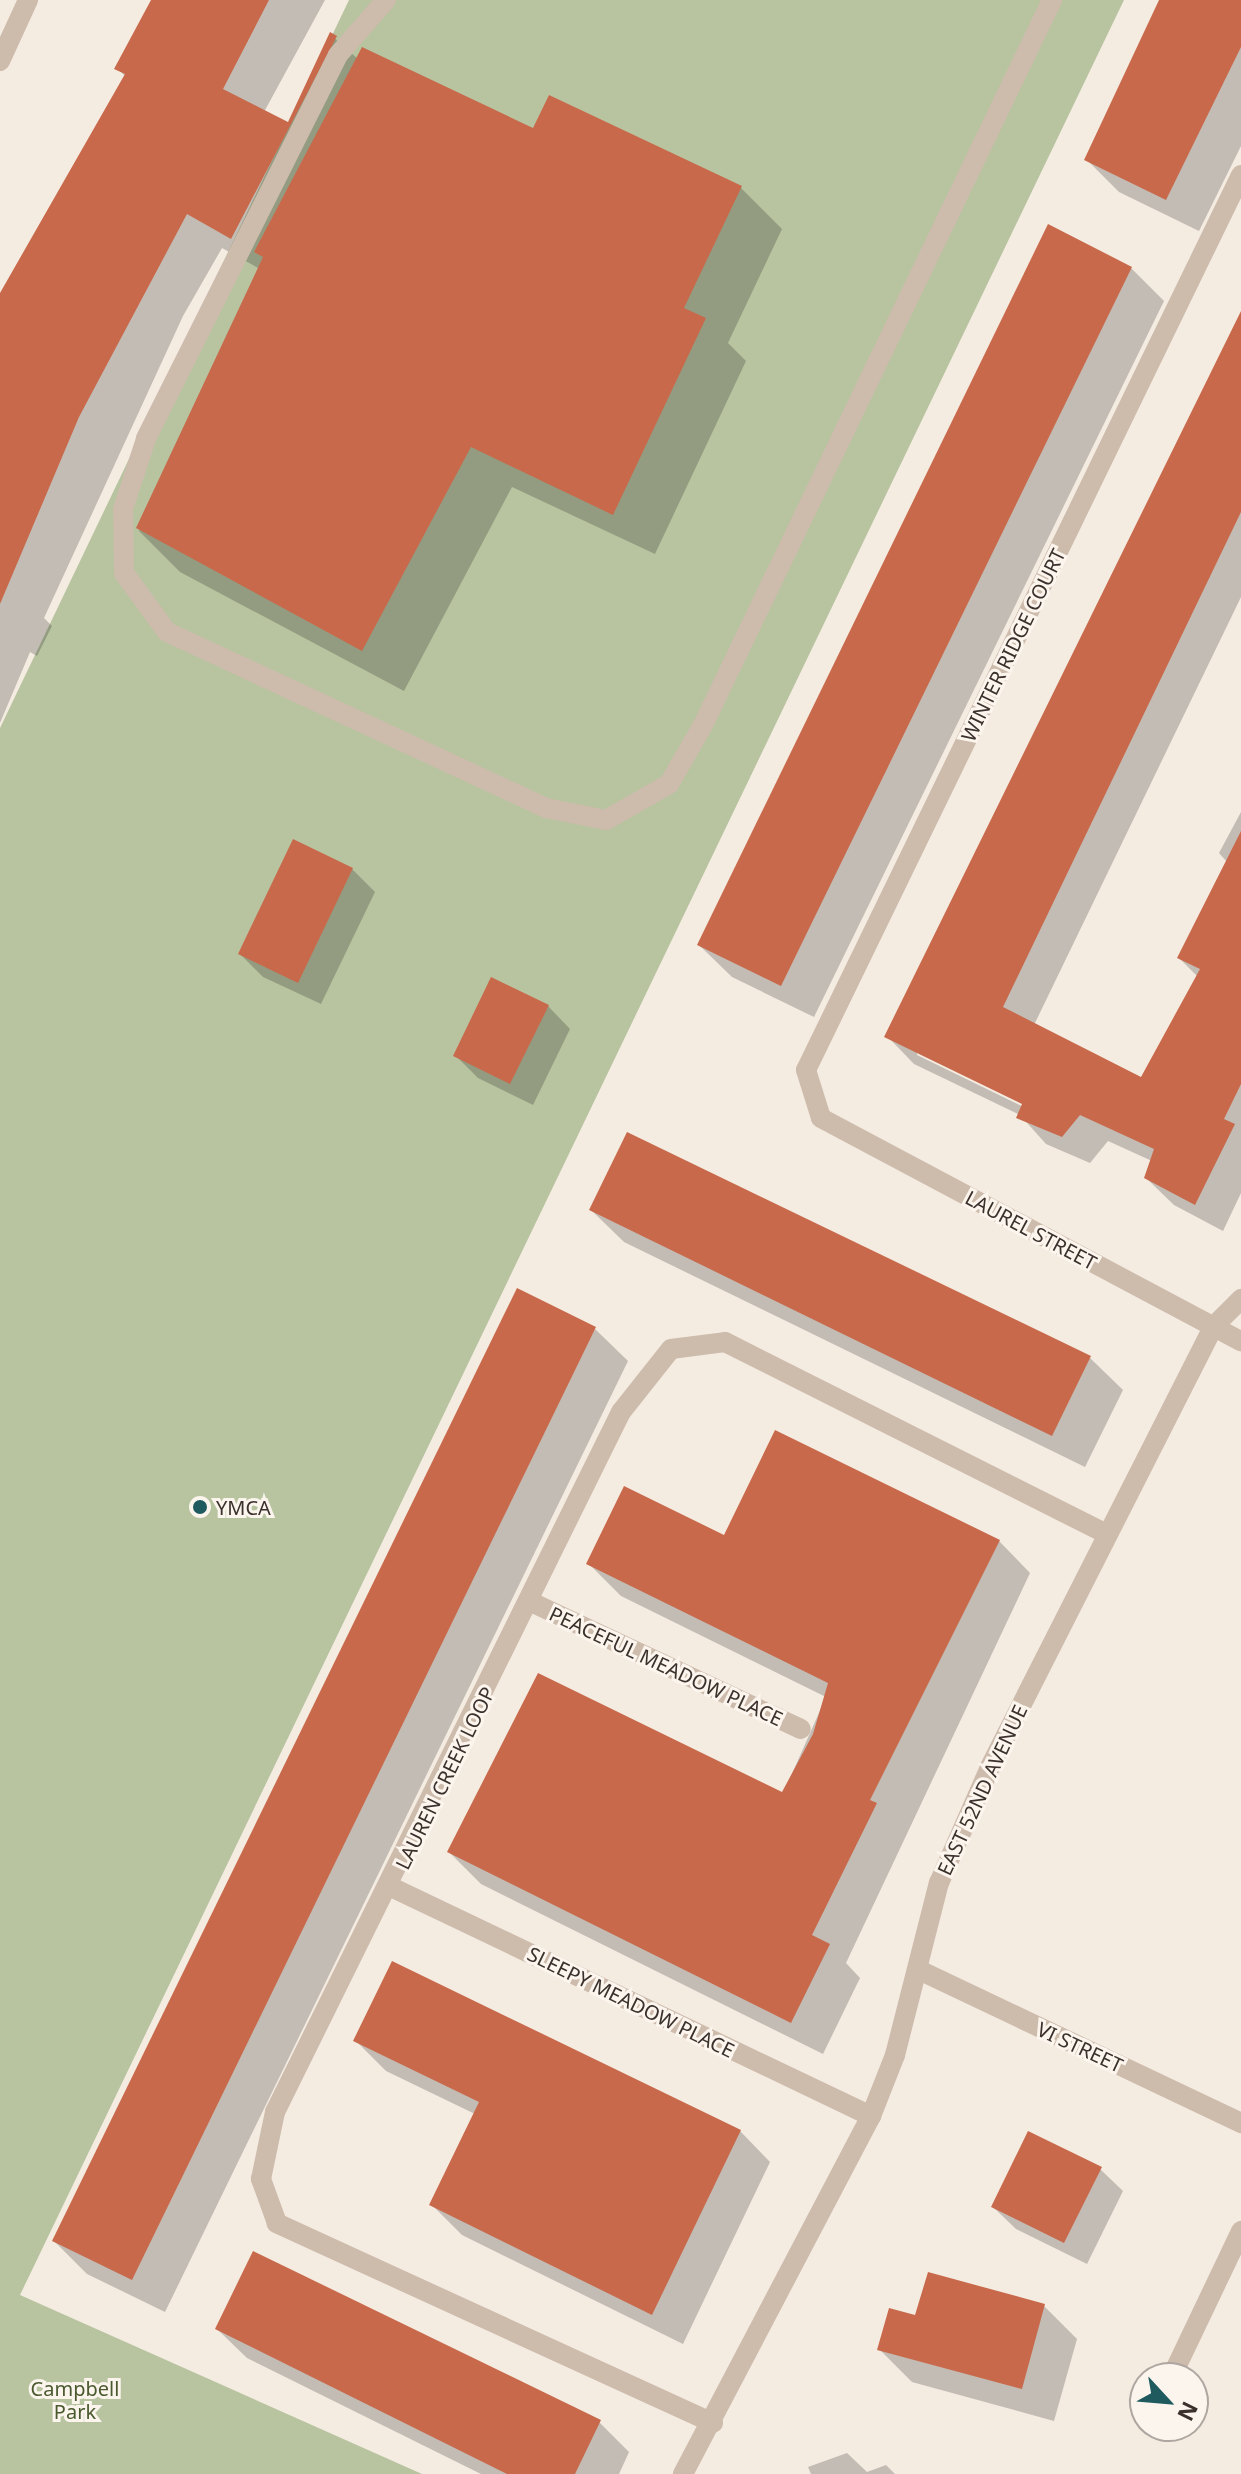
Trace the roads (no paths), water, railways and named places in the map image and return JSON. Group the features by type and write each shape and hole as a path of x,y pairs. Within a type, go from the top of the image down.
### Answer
{"street":[{"path":"0,61 28,0"},
{"path":"386,0 338,55 146,439 123,509 124,573 167,632 546,808 606,820 669,784 703,725 1052,0"},
{"name":"WINTER RIDGE COURT","path":"821,1118 806,1070 1241,175"},
{"name":"LAUREL STREET","path":"821,1118 1241,1341"},
{"name":"EAST 52ND AVENUE","path":"683,2474 713,2423 871,2116 919,1970 939,1883 1106,1534 1213,1327 1241,1299"},
{"name":"LAUREN CREEK LOOP","path":"713,2423 277,2223 261,2179 275,2112 391,1887 621,1412 671,1349 725,1342 1106,1534"},
{"name":"PEACEFUL MEADOW PLACE","path":"531,1602 801,1729"},
{"name":"SLEEPY MEADOW PLACE","path":"391,1887 871,2116"},
{"name":"VI STREET","path":"919,1970 1241,2123"},
{"path":"1179,2362 1241,2231"}],"place":[{"name":"YMCA","path":"200,1507"}],"park label":[{"name":"Campbell Park","path":"75,2400"}]}
